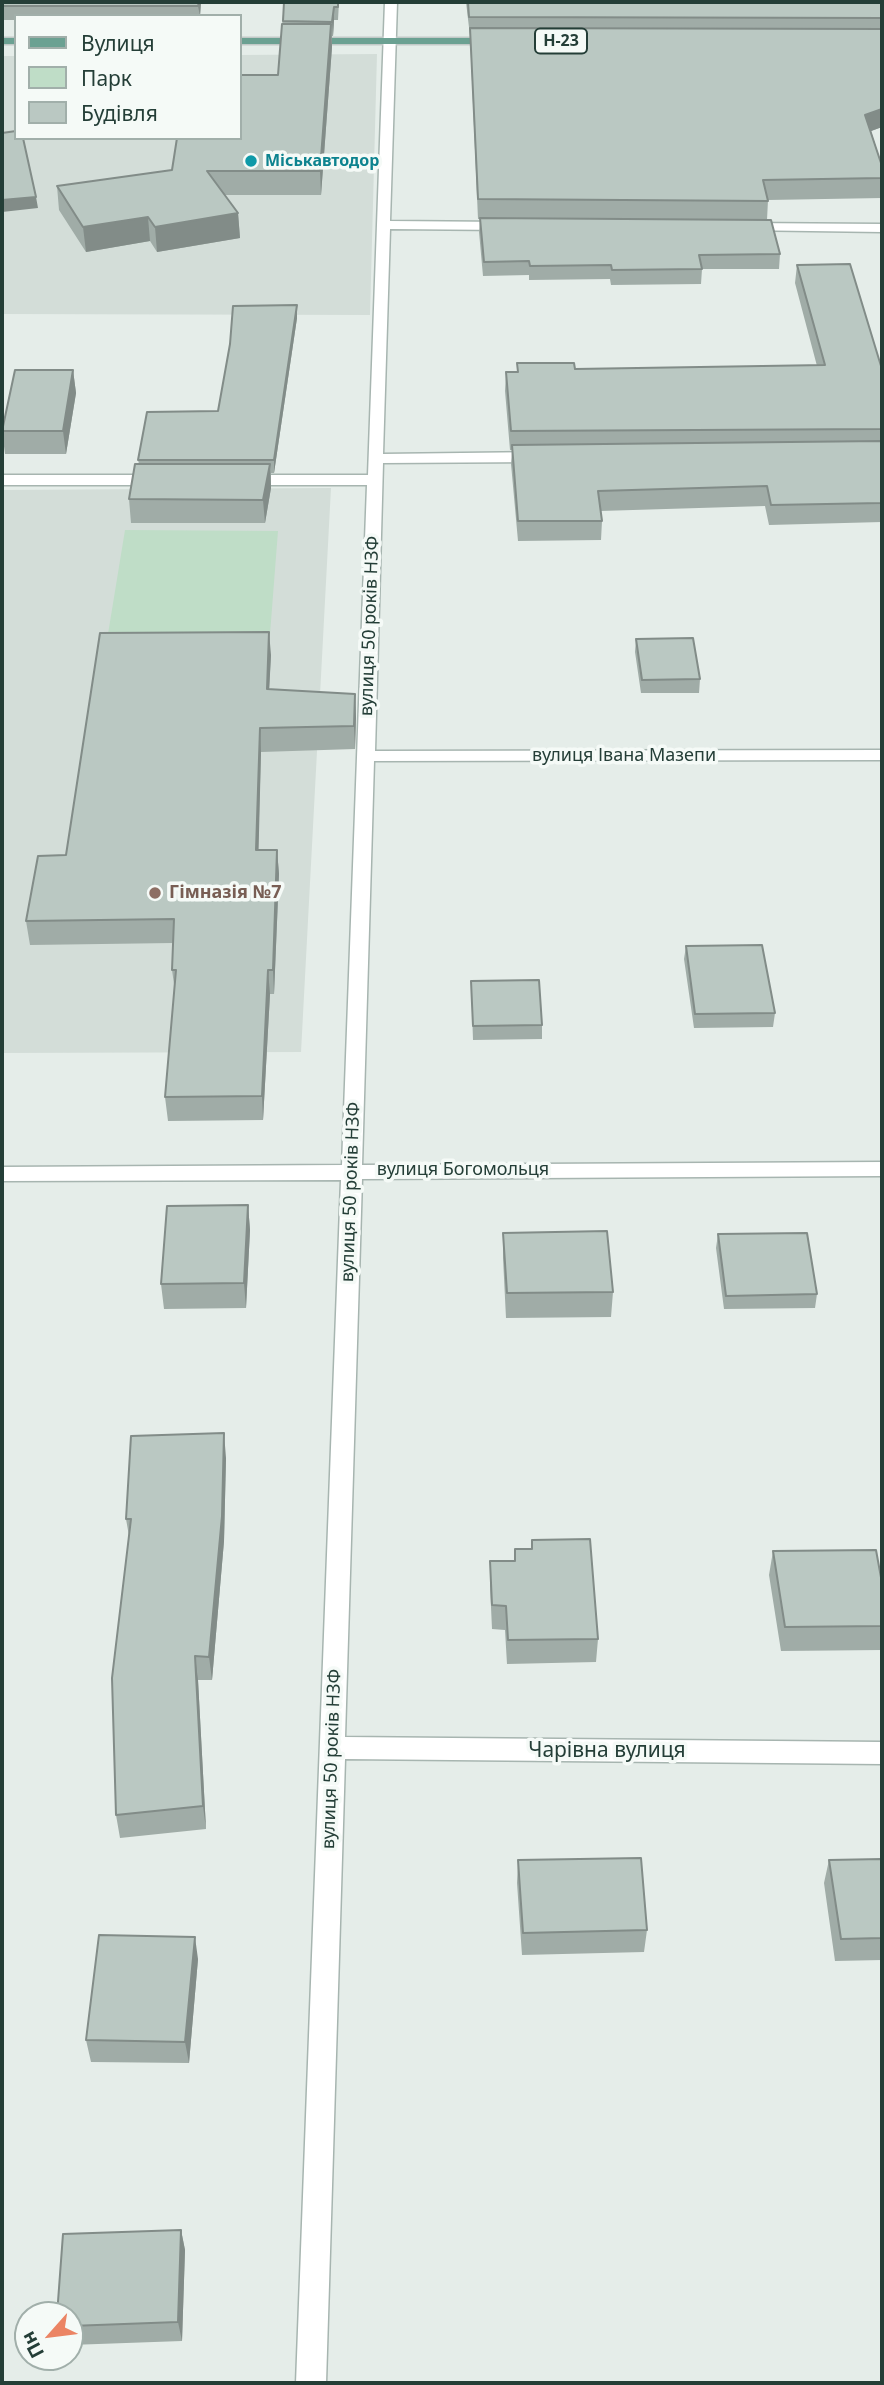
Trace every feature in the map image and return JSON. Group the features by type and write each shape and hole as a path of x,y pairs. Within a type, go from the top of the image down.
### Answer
{"main road":[{"name":"Н-23","path":"242,41 513,41"}],"street":[{"name":"вулиця 50 років НЗФ","path":"311,2383 391,2"},
{"path":"383,225 522,226"},
{"path":"730,227 882,228"},
{"path":"223,480 554,457"},
{"path":"2,480 181,480"},
{"name":"вулиця Івана Мазепи","path":"366,756 882,755"},
{"name":"вулиця Богомольця","path":"2,1174 882,1169"},
{"name":"Чарівна вулиця","path":"332,1748 882,1753"}],"shaded area":[{"path":"377,54 370,315 2,314 2,56 14,56 14,140 242,140 242,55"},
{"name":"Гімназія №7","path":"331,488 301,1052 2,1053 2,490"}],"green space":[{"path":"125,530 278,531 270,634 108,634"}],"building":[{"path":"2,2 199,2 198,6 2,6"},
{"path":"284,2 338,2 338,7 334,7 332,22 283,21"},
{"path":"468,2 882,2 882,18 469,17"},
{"path":"282,24 331,24 320,171 207,171 238,213 155,227 148,217 83,227 57,186 172,170 177,140 242,140 242,75 278,75"},
{"path":"470,28 882,29 882,109 865,115 882,166 882,178 763,180 768,201 478,199"},
{"path":"14,131 14,140 23,140 36,197 2,200 2,133"},
{"path":"480,218 771,220 780,254 699,255 702,269 612,270 611,265 530,266 529,261 484,262"},
{"path":"850,264 882,366 882,429 511,431 506,372 518,372 517,363 574,363 575,369 825,365 797,265"},
{"path":"297,305 274,460 138,460 147,412 218,411 230,344 233,306"},
{"path":"15,370 73,370 63,431 2,431"},
{"path":"882,441 882,503 771,505 767,486 598,491 602,521 518,521 512,445"},
{"path":"135,464 270,464 263,500 129,499"},
{"path":"269,632 267,689 355,694 354,726 260,728 256,850 277,850 273,970 268,970 262,1096 165,1097 176,970 172,970 174,919 26,921 38,856 66,855 100,633"},
{"path":"693,638 700,679 642,680 636,639"},
{"path":"762,945 775,1013 695,1014 686,946"},
{"path":"539,980 542,1025 473,1026 471,981"},
{"path":"248,1205 244,1283 161,1284 167,1206"},
{"path":"607,1231 613,1292 507,1293 503,1233"},
{"path":"807,1233 817,1294 726,1296 718,1234"},
{"path":"224,1433 222,1516 209,1657 195,1656 203,1806 116,1815 112,1678 131,1519 126,1519 131,1436"},
{"path":"590,1539 598,1639 508,1640 506,1606 492,1605 490,1561 515,1561 515,1549 532,1549 532,1540"},
{"path":"876,1550 882,1583 882,1626 785,1627 773,1551"},
{"path":"641,1858 647,1930 523,1933 518,1860"},
{"path":"882,1859 882,1938 841,1939 829,1860"},
{"path":"99,1935 195,1937 185,2042 86,2040"},
{"path":"181,2230 178,2322 84,2325 84,2301 58,2301 63,2234"}],"place":[{"name":"Міськавтодор","path":"251,161"},
{"name":"Гімназія №7","path":"155,893"}]}
